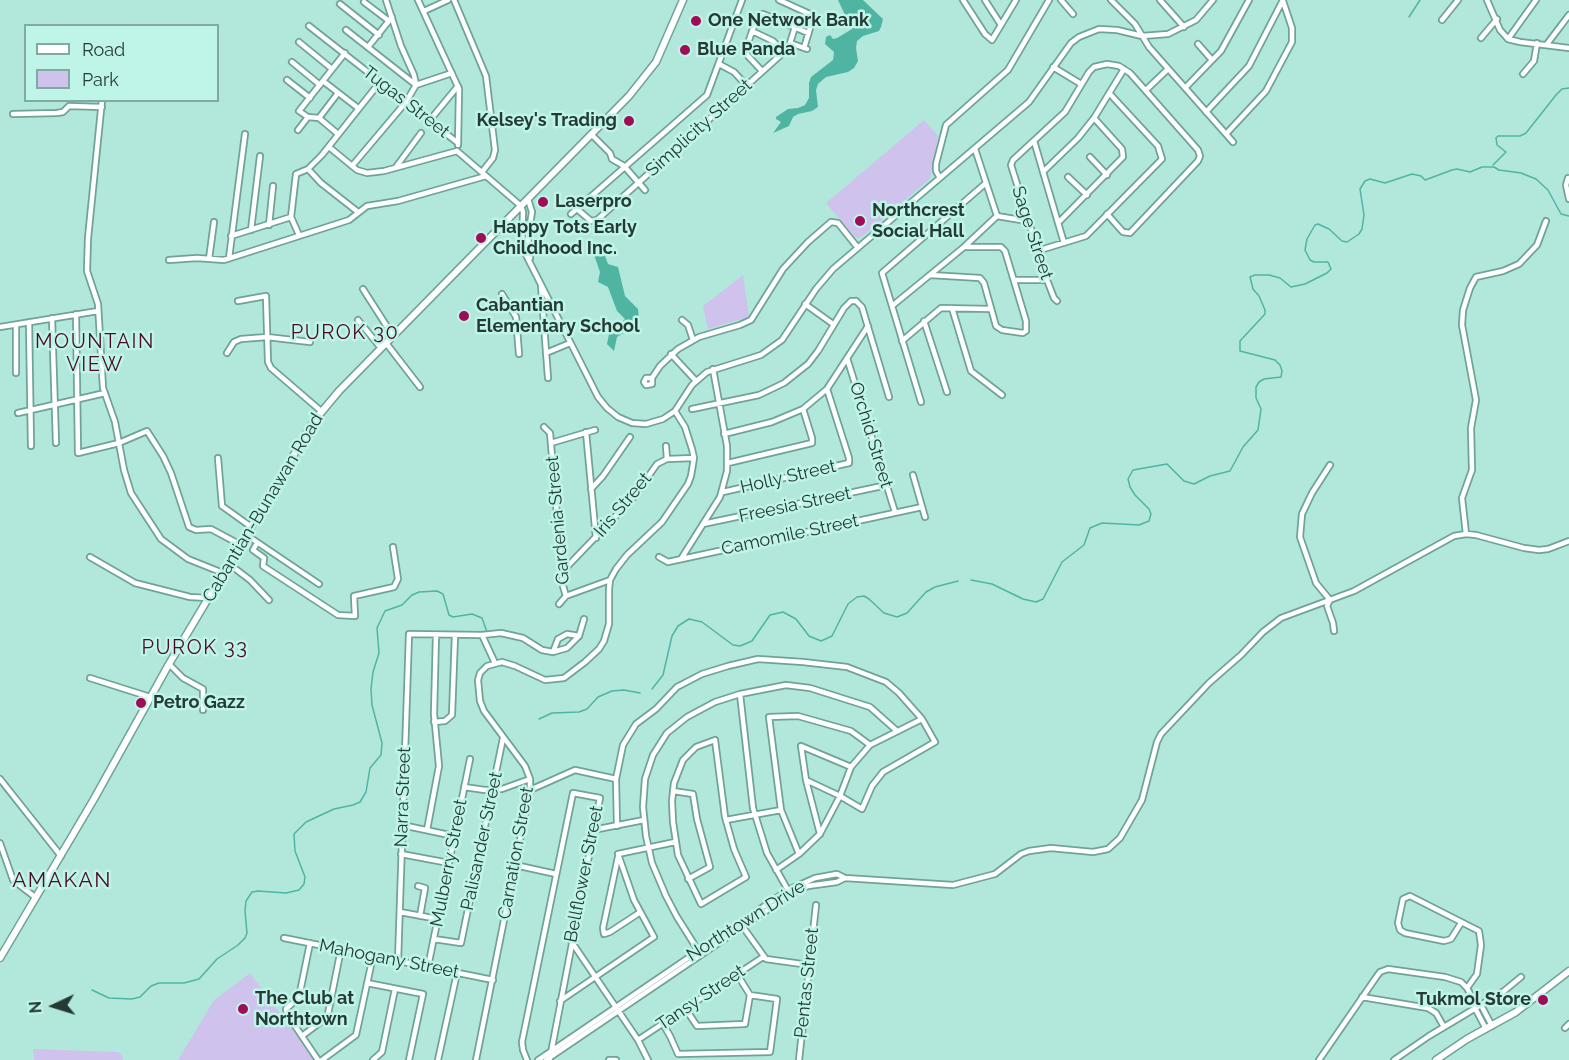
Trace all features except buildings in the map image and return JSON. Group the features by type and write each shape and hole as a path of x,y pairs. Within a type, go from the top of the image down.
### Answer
{"main road":[{"name":"Cabantian-Bunawan Road","path":"0,958 239,544 321,411 383,345 592,135 649,73 662,50 683,0"},
{"path":"1436,1060 1524,1006 1569,971"}],"street":[{"path":"386,0 390,19 414,75 416,85"},
{"path":"418,0 458,86 460,100 458,143"},
{"path":"424,11 448,0"},
{"path":"169,260 229,258 350,220 367,206 389,203 484,174 495,150 486,76 454,0"},
{"path":"572,214 622,165 707,94 742,0"},
{"path":"779,0 811,13 813,18 805,49 790,43"},
{"path":"963,0 987,37 992,40 1013,1"},
{"path":"985,0 1002,25"},
{"path":"940,178 936,171 936,164 946,125 1008,70 1049,0"},
{"path":"1061,0 1073,14"},
{"path":"1111,0 1135,24 1168,69 1233,142"},
{"path":"1160,0 1184,27"},
{"path":"1185,88 1227,42 1249,0"},
{"path":"1206,112 1249,66 1283,0"},
{"path":"1226,134 1266,91 1292,42 1292,28 1283,0"},
{"path":"1442,20 1458,0"},
{"path":"1487,0 1504,36 1508,39 1569,48"},
{"path":"1508,39 1536,0"},
{"path":"521,207 523,212 522,247 598,397 618,417 632,423 646,424 663,419 675,411 696,381 713,369 747,360 771,350 782,340 824,278 1029,102 1071,43 1099,29 1117,30 1142,36 1161,36 1196,20 1212,1"},
{"path":"364,2 390,19"},
{"path":"340,4 379,34"},
{"path":"762,71 746,53 760,14 808,33"},
{"path":"1547,44 1569,15"},
{"path":"368,48 390,19"},
{"path":"1480,38 1497,19"},
{"name":"Tugas Street","path":"309,26 458,143 457,151 521,207"},
{"name":"Simplicity Street","path":"577,209 594,221 784,52 790,43 795,27"},
{"path":"345,30 416,85"},
{"path":"752,31 773,41 784,52"},
{"path":"299,42 332,69"},
{"path":"1522,74 1534,61 1537,43"},
{"path":"1198,44 1212,60"},
{"path":"338,134 319,118 308,117 299,111 345,53"},
{"path":"292,62 358,108"},
{"path":"719,64 734,72 746,85"},
{"path":"1064,243 1034,141 1065,112 1089,72 1100,65 1114,64 1124,69 1146,90 1198,150 1200,156 1198,161 1130,233 1123,232 1107,214"},
{"path":"1053,67 1081,84"},
{"path":"1043,172 1078,138 1094,118 1124,69"},
{"path":"1146,90 1168,69"},
{"path":"352,166 406,102 416,85 452,73"},
{"path":"287,80 310,98"},
{"path":"299,235 291,217 296,174 308,169 329,147 380,82"},
{"path":"430,120 458,86"},
{"path":"319,118 338,93"},
{"path":"1037,250 1086,236 1160,162 1162,156 1158,146 1110,94"},
{"path":"102,102 87,263 89,279 97,298 102,382 115,422 124,470 131,493 161,539 188,560 223,573"},
{"path":"13,114 61,113 69,106 102,107"},
{"path":"298,130 308,117"},
{"path":"1058,223 1122,159 1123,152 1094,118"},
{"path":"395,168 421,133"},
{"path":"229,258 245,134"},
{"path":"592,135 619,159 645,190"},
{"name":"Sage Street","path":"1034,141 1011,163 1037,250 1057,301"},
{"path":"329,147 352,166 367,173 457,151"},
{"path":"975,148 997,216"},
{"path":"251,230 260,156"},
{"path":"1090,157 1107,175"},
{"path":"308,169 321,183 358,212"},
{"path":"1068,177 1087,195"},
{"path":"1568,178 1566,185 1569,199"},
{"path":"921,402 882,273 986,183"},
{"path":"269,225 273,186"},
{"path":"528,199 531,208 530,261"},
{"path":"997,216 1028,221"},
{"path":"892,306 964,247 997,216"},
{"path":"231,236 291,217"},
{"path":"1466,534 1462,498 1472,470 1471,428 1476,400 1462,325 1463,310 1472,282 1476,277 1503,271 1519,264 1537,245 1546,221"},
{"path":"209,259 214,222"},
{"path":"652,378 671,354 693,340 751,320 783,269 808,242 831,222 838,223 858,248"},
{"path":"522,225 530,227"},
{"path":"930,275 980,278 984,283 998,328 1023,333 1026,331 1028,327 1009,257 1003,248 964,247"},
{"path":"1015,280 1047,280"},
{"path":"541,282 548,378"},
{"path":"363,289 393,336"},
{"path":"502,294 516,317 519,354"},
{"path":"238,301 266,296 268,362 321,411"},
{"path":"692,409 768,392 784,383 808,364 849,302 857,298 862,307 889,397"},
{"path":"806,304 833,324"},
{"path":"902,340 941,308 991,309"},
{"path":"952,308 971,371 1002,395"},
{"path":"0,327 98,311"},
{"path":"76,314 78,453 119,443 147,431 171,473 189,527 196,530 211,529 239,544"},
{"path":"52,318 56,442"},
{"path":"358,320 420,387"},
{"path":"682,320 688,325 693,340"},
{"path":"924,321 947,392"},
{"path":"29,322 31,446"},
{"path":"16,325 16,373"},
{"path":"724,434 772,422 803,409 827,389 868,326"},
{"path":"227,353 238,340 267,337 310,342"},
{"path":"546,353 570,343"},
{"path":"671,354 696,381"},
{"name":"Orchid Street","path":"847,358 895,512"},
{"path":"681,559 723,492 728,463 713,369"},
{"name":"Holly Street","path":"723,492 849,463 827,389"},
{"path":"18,413 105,393"},
{"path":"803,409 812,443"},
{"path":"482,635 495,663 508,663 545,680 564,678 593,655 604,641 609,624 610,580 627,555 654,530 672,509 688,484 693,458 685,427 675,411"},
{"name":"Gardenia Street","path":"544,427 549,430 551,443 566,596"},
{"name":"Gardenia Street","path":"551,443 595,429"},
{"path":"585,432 596,538"},
{"path":"591,489 603,476 630,437"},
{"path":"728,463 812,443 817,446"},
{"path":"666,446 667,459"},
{"path":"218,458 222,506 250,526"},
{"name":"Iris Street","path":"562,572 633,498 657,464 667,459 693,458"},
{"path":"849,463 854,466"},
{"path":"1330,465 1302,514 1300,537 1316,583 1330,600"},
{"path":"913,475 925,517"},
{"name":"Freesia Street","path":"703,524 887,485"},
{"name":"Camomile Street","path":"659,557 665,562 681,559 922,507"},
{"path":"245,534 319,584"},
{"path":"845,878 953,885 995,874 1029,850 1051,848 1093,852 1107,849 1120,838 1142,800 1157,742 1167,726 1271,625 1289,614 1354,591 1454,536 1466,534 1539,550 1569,541"},
{"path":"257,543 253,550 264,558 262,564 265,567 338,615 355,616 354,596 394,587 398,579 393,547"},
{"path":"90,557 135,583 190,597 209,598"},
{"path":"229,564 250,580 269,600"},
{"path":"559,604 566,596 610,580"},
{"path":"1330,600 1327,606 1334,631"},
{"path":"427,830 439,766 434,722 436,634 513,634 542,650 553,652 567,648 579,636 584,619"},
{"name":"Narra Street","path":"398,961 409,634 436,634"},
{"path":"553,652 558,639 567,634 579,636"},
{"path":"434,722 445,721 452,715 455,635"},
{"path":"617,826 616,779 623,746 636,724 656,709 677,687 702,674 758,659 847,668 886,682 922,719 935,742 883,772 872,786 862,809 806,780"},
{"name":"Carnation Street","path":"476,1060 530,790 530,779 521,761 484,711 478,689 480,673 487,666 495,663"},
{"path":"169,664 183,678 203,689 203,710"},
{"path":"90,678 150,697"},
{"path":"700,953 666,896 648,848 644,820 645,779 652,755 667,733 687,717 715,702 740,694 786,685 810,688 870,707 897,731"},
{"path":"740,694 755,814 767,853 789,892"},
{"path":"799,854 782,810 770,717 798,716 852,731 870,745"},
{"path":"776,870 799,854 820,834 840,796 850,767 870,745 922,719"},
{"name":"Palisander Street","path":"434,939 461,944 503,738"},
{"path":"715,740 726,820 734,849 746,877 701,904 688,879 675,842 673,791 678,770 689,752 701,743 715,740"},
{"path":"820,834 806,780 801,746 850,767"},
{"name":"Mulberry Street","path":"428,967 470,759"},
{"path":"530,790 575,770 616,779"},
{"path":"0,778 60,856"},
{"path":"464,787 492,790 510,787 530,779"},
{"path":"673,791 693,794 710,867 688,879"},
{"name":"Bellflower Street","path":"527,1060 522,1042 573,793 600,798 549,1056"},
{"path":"726,820 782,810"},
{"path":"593,830 644,820"},
{"path":"402,825 454,836"},
{"path":"618,854 675,842"},
{"path":"0,843 13,880 35,897"},
{"path":"401,854 449,863"},
{"path":"618,854 603,928 604,934 639,913"},
{"path":"560,1001 654,937 639,913 618,854"},
{"name":"Bellflower Street","path":"515,865 556,874"},
{"name":"Northtown Drive","path":"538,1060 549,1056 789,892 824,876 837,874 845,878"},
{"path":"824,876 824,883"},
{"name":"Northtown Drive","path":"789,892 808,886 837,882 845,878"},
{"path":"418,886 425,888 420,916"},
{"path":"1461,923 1451,939 1444,941 1405,933 1400,930 1398,923 1402,899 1410,896 1478,930 1481,936 1476,977 1467,988"},
{"name":"Pentas Street","path":"799,1060 816,905"},
{"path":"400,912 438,919"},
{"name":"Tansy Street","path":"741,925 763,957 772,961 810,965"},
{"name":"Mahogany Street","path":"284,938 492,980"},
{"path":"572,941 638,1040 648,1060"},
{"path":"310,943 299,997 286,1010 320,1060 356,1035 373,956"},
{"path":"302,1036 328,1014 341,949"},
{"name":"Tansy Street","path":"638,1040 763,957"},
{"path":"1319,1060 1380,972 1388,969 1455,979 1467,988 1489,1027"},
{"path":"438,1060 457,973"},
{"path":"685,1008 697,1026 745,1024 750,995 737,974"},
{"path":"1394,1060 1521,977"},
{"path":"367,983 423,994 409,1060"},
{"path":"373,1060 382,1052 395,989"},
{"path":"663,1024 678,1054 770,1052 777,999 750,995"},
{"path":"1362,998 1428,1008 1436,1013 1444,1027"},
{"path":"609,1060 616,1060"}],"green space":[{"path":"924,120 938,136 930,179 863,236 855,237 826,203"},
{"path":"743,275 749,317 708,329 703,306"},
{"name":"The Club at Northtown","path":"250,973 315,1060 178,1060 214,1000"},
{"path":"33,1049 118,1052 123,1060 34,1060"}],"shaded area":[{"path":"838,0 863,0 883,19 881,27 879,31 863,36 857,41 858,61 854,68 848,72 826,77 818,84 816,90 818,107 798,114 793,117 789,126 773,133 781,122 776,117 788,109 805,105 809,98 811,77 833,60 834,52 825,44 826,37 830,35 833,39 837,38 852,29 852,20 845,15"},
{"path":"593,252 604,253 608,264 618,267 625,296 638,309 639,319 636,326 631,325 631,328 617,337 614,351 607,344 609,334 625,319 617,311 608,287 598,282 600,272"}],"waterway":[{"path":"1409,17 1420,0"},
{"path":"1493,165 1506,152 1497,145 1496,138 1498,136 1520,136 1526,133 1556,95 1562,89 1569,88"},
{"path":"971,580 992,584 1023,599 1036,602 1043,599 1062,562 1084,545 1090,528 1102,523 1139,525 1149,521 1151,514 1149,509 1130,487 1128,479 1133,470 1167,464 1184,481 1194,484 1210,476 1230,471 1243,447 1258,430 1261,409 1256,398 1256,387 1264,379 1281,377 1282,371 1275,360 1240,351 1240,341 1265,314 1250,277 1269,275 1280,278 1291,287 1305,284 1327,273 1331,269 1328,262 1310,260 1305,250 1307,239 1315,225 1318,224 1329,229 1342,241 1347,242 1359,234 1364,215 1360,189 1365,181 1370,179 1385,183 1412,174 1421,176 1425,180 1457,169 1470,172 1482,167 1494,167 1536,179 1548,190 1561,214 1569,216"},
{"path":"652,689 663,675 672,636 678,626 689,619 702,622 733,645 740,646 752,641 770,615 783,612 796,619 809,636 821,641 832,636 848,604 857,597 864,596 884,613 897,617 907,613 926,592 935,587 958,581"},
{"path":"92,990 109,998 132,999 140,997 151,986 159,983 184,983 199,979 217,959 245,938 247,933 246,901 252,892 286,893 299,890 304,884 305,877 295,851 294,834 306,822 334,809 360,802 366,792 370,768 381,755 382,743 372,705 371,689 379,653 377,628 385,611 402,605 412,595 419,592 437,591 443,594 449,615 453,617 472,614 482,618 487,632"},
{"path":"539,719 552,713 579,712 587,709 598,697 612,691 624,690 640,693"}],"place":[{"name":"One Network Bank","path":"696,21"},
{"name":"Blue Panda","path":"685,50"},
{"name":"Kelsey's Trading","path":"629,121"},
{"name":"Laserpro","path":"543,202"},
{"name":"Northcrest Social Hall","path":"860,221"},
{"name":"Happy Tots Early Childhood Inc.","path":"481,238"},
{"name":"Cabantian Elementary School","path":"464,316"},
{"name":"Petro Gazz","path":"141,703"},
{"name":"Tukmol Store","path":"1543,1000"},
{"name":"The Club at Northtown","path":"243,1009"}],"district":[{"name":"PUROK 30","path":"345,333"},
{"name":"MOUNTAIN VIEW","path":"95,354"},
{"name":"PUROK 33","path":"195,648"},
{"name":"AMAKAN","path":"62,881"}]}
